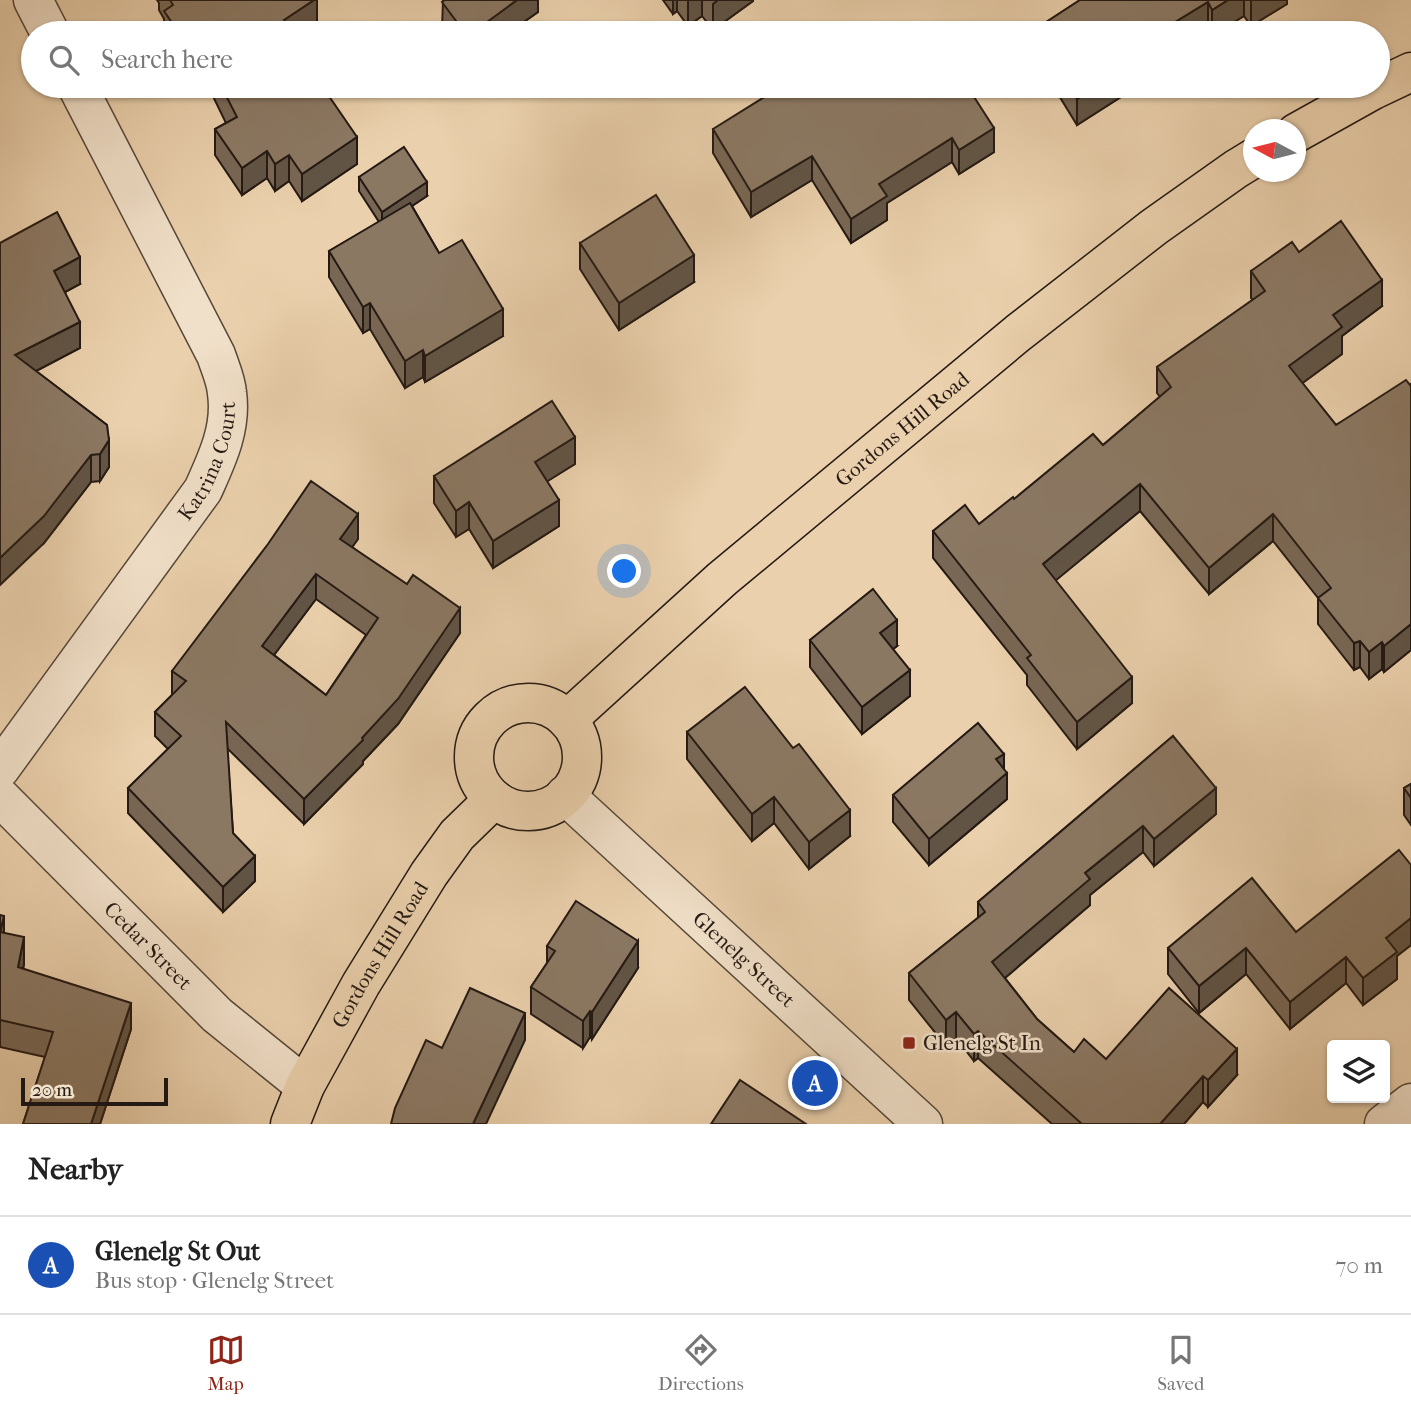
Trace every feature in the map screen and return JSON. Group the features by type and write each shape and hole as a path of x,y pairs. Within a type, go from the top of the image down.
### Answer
{"main road":[{"path":"1390,82 1411,72"},
{"path":"1306,127 1359,98"},
{"name":"Gordons Hill Road","path":"567,720 722,579 1018,333 1154,227 1243,165"},
{"path":"526,702 544,705 567,720 580,740 582,758 579,775 571,790 558,802 543,810 525,812 508,808 481,786 475,768 474,749 480,731 492,716 508,706 526,702"},
{"name":"Gordons Hill Road","path":"290,1124 305,1086 361,984 429,874 457,835 494,799"}],"street":[{"path":"33,0 44,21"},
{"name":"Katrina Court","path":"0,769 203,490 221,451 228,423 227,392 216,355 83,98"},
{"name":"Glenelg Street","path":"565,795 923,1124"},
{"name":"Cedar Street","path":"0,797 217,1014 305,1086"},
{"path":"1384,1124 1411,1103"}],"building":[{"path":"170,0 314,0 285,21 171,21 164,11 173,5"},
{"path":"517,0 488,21 456,21 442,2"},
{"path":"1080,0 1228,0 1212,10 1208,2 1177,21 1048,21"},
{"path":"227,98 330,98 357,137 302,174 289,155 275,164 267,151 242,168 215,129 237,117"},
{"path":"763,98 975,98 994,128 959,150 952,138 879,184 887,196 851,219 812,156 751,192 713,129"},
{"path":"404,147 427,182 382,212 359,177"},
{"path":"656,195 694,255 619,303 580,243"},
{"path":"410,203 439,253 462,240 503,309 425,356 423,350 405,361 370,303 363,307 329,251"},
{"path":"57,212 80,257 54,271 80,322 15,355 107,425 109,440 100,454 91,455 44,516 0,558 0,243"},
{"path":"1341,221 1382,280 1333,315 1342,327 1289,366 1336,425 1406,380 1411,384 1411,624 1384,646 1382,642 1369,652 1360,641 1354,643 1318,598 1331,588 1273,514 1209,568 1140,484 1043,564 1132,677 1077,722 1027,658 1031,655 933,531 965,505 979,524 1093,434 1103,445 1171,387 1157,367 1265,291 1251,271 1292,242 1299,252"},
{"path":"552,401 575,437 535,462 559,500 493,541 469,502 456,511 434,476"},
{"path":"311,481 358,514 340,539 407,584 413,575 460,608 398,699 363,740 304,799 226,722 233,833 255,856 223,887 128,788 181,736 155,712 186,681 172,671 268,544","holes":["316,574 378,618 326,695 262,646"]},
{"path":"873,589 897,620 880,633 910,670 862,707 810,640"},
{"path":"745,687 793,748 799,744 850,810 809,842 774,797 752,814 687,732"},
{"path":"978,723 1004,754 996,759 1007,773 929,839 893,795"},
{"path":"1173,736 1216,788 1154,839 1143,826 1085,873 1090,879 992,962 1037,1019 1074,1052 1084,1039 1106,1059 1169,988 1237,1049 1208,1080 1203,1076 1160,1124 1082,1124 978,1031 974,1034 956,1012 946,1020 909,973 985,912 978,902"},
{"path":"1411,784 1411,798 1404,788"},
{"path":"1399,850 1411,865 1411,918 1386,938 1397,952 1363,978 1346,957 1290,1002 1246,948 1199,986 1168,948 1252,878 1296,932"},
{"path":"576,901 638,941 592,1012 590,1011 583,1021 531,987 555,951 547,946"},
{"path":"0,915 4,916 0,932"},
{"path":"0,932 24,937 18,967 131,1003 91,1124 23,1124 53,1032 0,1020"},
{"path":"470,988 525,1013 473,1124 391,1124 395,1108 426,1040 442,1048"},
{"path":"740,1080 806,1124 711,1124"}],"place":[{"name":"Glenelg St In","path":"909,1043"},
{"name":"Glenelg St Out","path":"815,1083"}]}
